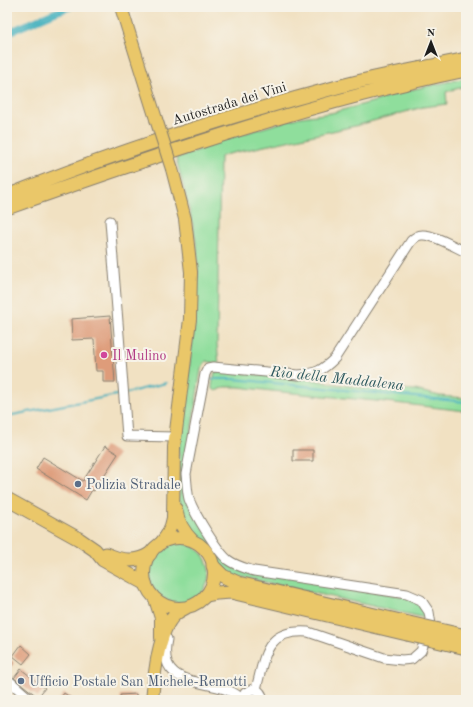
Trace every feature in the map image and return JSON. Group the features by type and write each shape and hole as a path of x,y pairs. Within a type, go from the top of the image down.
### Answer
{"highway":[{"name":"Autostrada dei Vini","path":"7,208 205,140 341,100 466,59"},
{"name":"Autostrada dei Vini","path":"7,196 134,148 227,119 342,86 433,71 466,70"},
{"path":"7,499 79,539 95,550 120,560 128,561 143,558 154,550"},
{"path":"95,550 103,560 145,583"},
{"path":"213,566 223,576 238,583 408,629 466,648"},
{"path":"207,595 232,592 408,629 466,636"}],"main road":[{"path":"120,7 172,169 185,219 191,272 190,319 173,460 173,518 170,529 164,539 154,550 144,568 145,583 155,599 164,605 175,608 186,608"},
{"path":"152,700 155,671 161,643 171,620 175,615 186,608 195,605 207,595 214,581 213,566 208,554 182,529 174,494"},
{"path":"154,550 169,540 178,539 193,541"},
{"path":"155,599 161,618 161,643"}],"street":[{"path":"110,221 127,436 175,437"},
{"path":"171,620 165,655 169,667 174,673 183,678 229,692 243,700 244,696 252,690 266,652 273,642 284,634 308,632 384,658 402,660 412,658 421,651 431,625 430,612 421,600 406,594 254,571 239,567 228,560 197,516 189,499 186,474 208,368 213,367 298,376 318,372 326,367 335,358 411,241 421,235 428,235 466,252"},
{"path":"7,679 31,700"},
{"path":"229,692 252,690 261,693 262,700"}],"green space":[{"path":"466,78 466,86 446,92 447,104 423,107 355,126 224,155 220,158 217,344 219,364 206,361 201,369 185,471 185,488 231,565 405,597 419,604 426,618 233,575 220,567 209,547 190,533 179,511 179,449 193,338 198,272 197,248 192,221 176,158 202,149 208,144 300,117 331,113 376,101 400,92"},
{"path":"226,371 315,380 364,388 415,390 440,396 466,398 466,411 239,387 224,387 216,391 213,389 212,385 215,372"},
{"path":"179,543 196,548 204,556 209,573 204,590 196,598 179,603 162,598 154,590 149,573 154,556 162,548"}],"building":[{"name":"Il Mulino","path":"110,316 115,382 103,382 103,371 96,371 94,339 72,340 71,319"},
{"path":"105,446 118,454 94,491 92,490 86,500 36,469 43,457 83,481"},
{"path":"293,450 313,450 313,461 293,461"},
{"path":"21,645 31,654 23,664 13,656"},
{"path":"9,658 14,663 7,671 7,661"},
{"path":"21,669 45,688 38,697 14,678"},
{"path":"64,693 74,700 59,700"},
{"path":"136,694 137,699 121,700 120,695"}],"waterway":[{"path":"7,33 70,7"},
{"name":"Rio della Maddalena","path":"208,379 233,379 466,402"},
{"name":"Rio della Maddalena","path":"126,393 166,383"},
{"name":"Rio della Maddalena","path":"7,416 122,394"}],"place":[{"name":"Il Mulino","path":"104,355"},
{"name":"Polizia Stradale","path":"78,484"},
{"name":"Ufficio Postale San Michele-Remotti","path":"21,681"}]}
